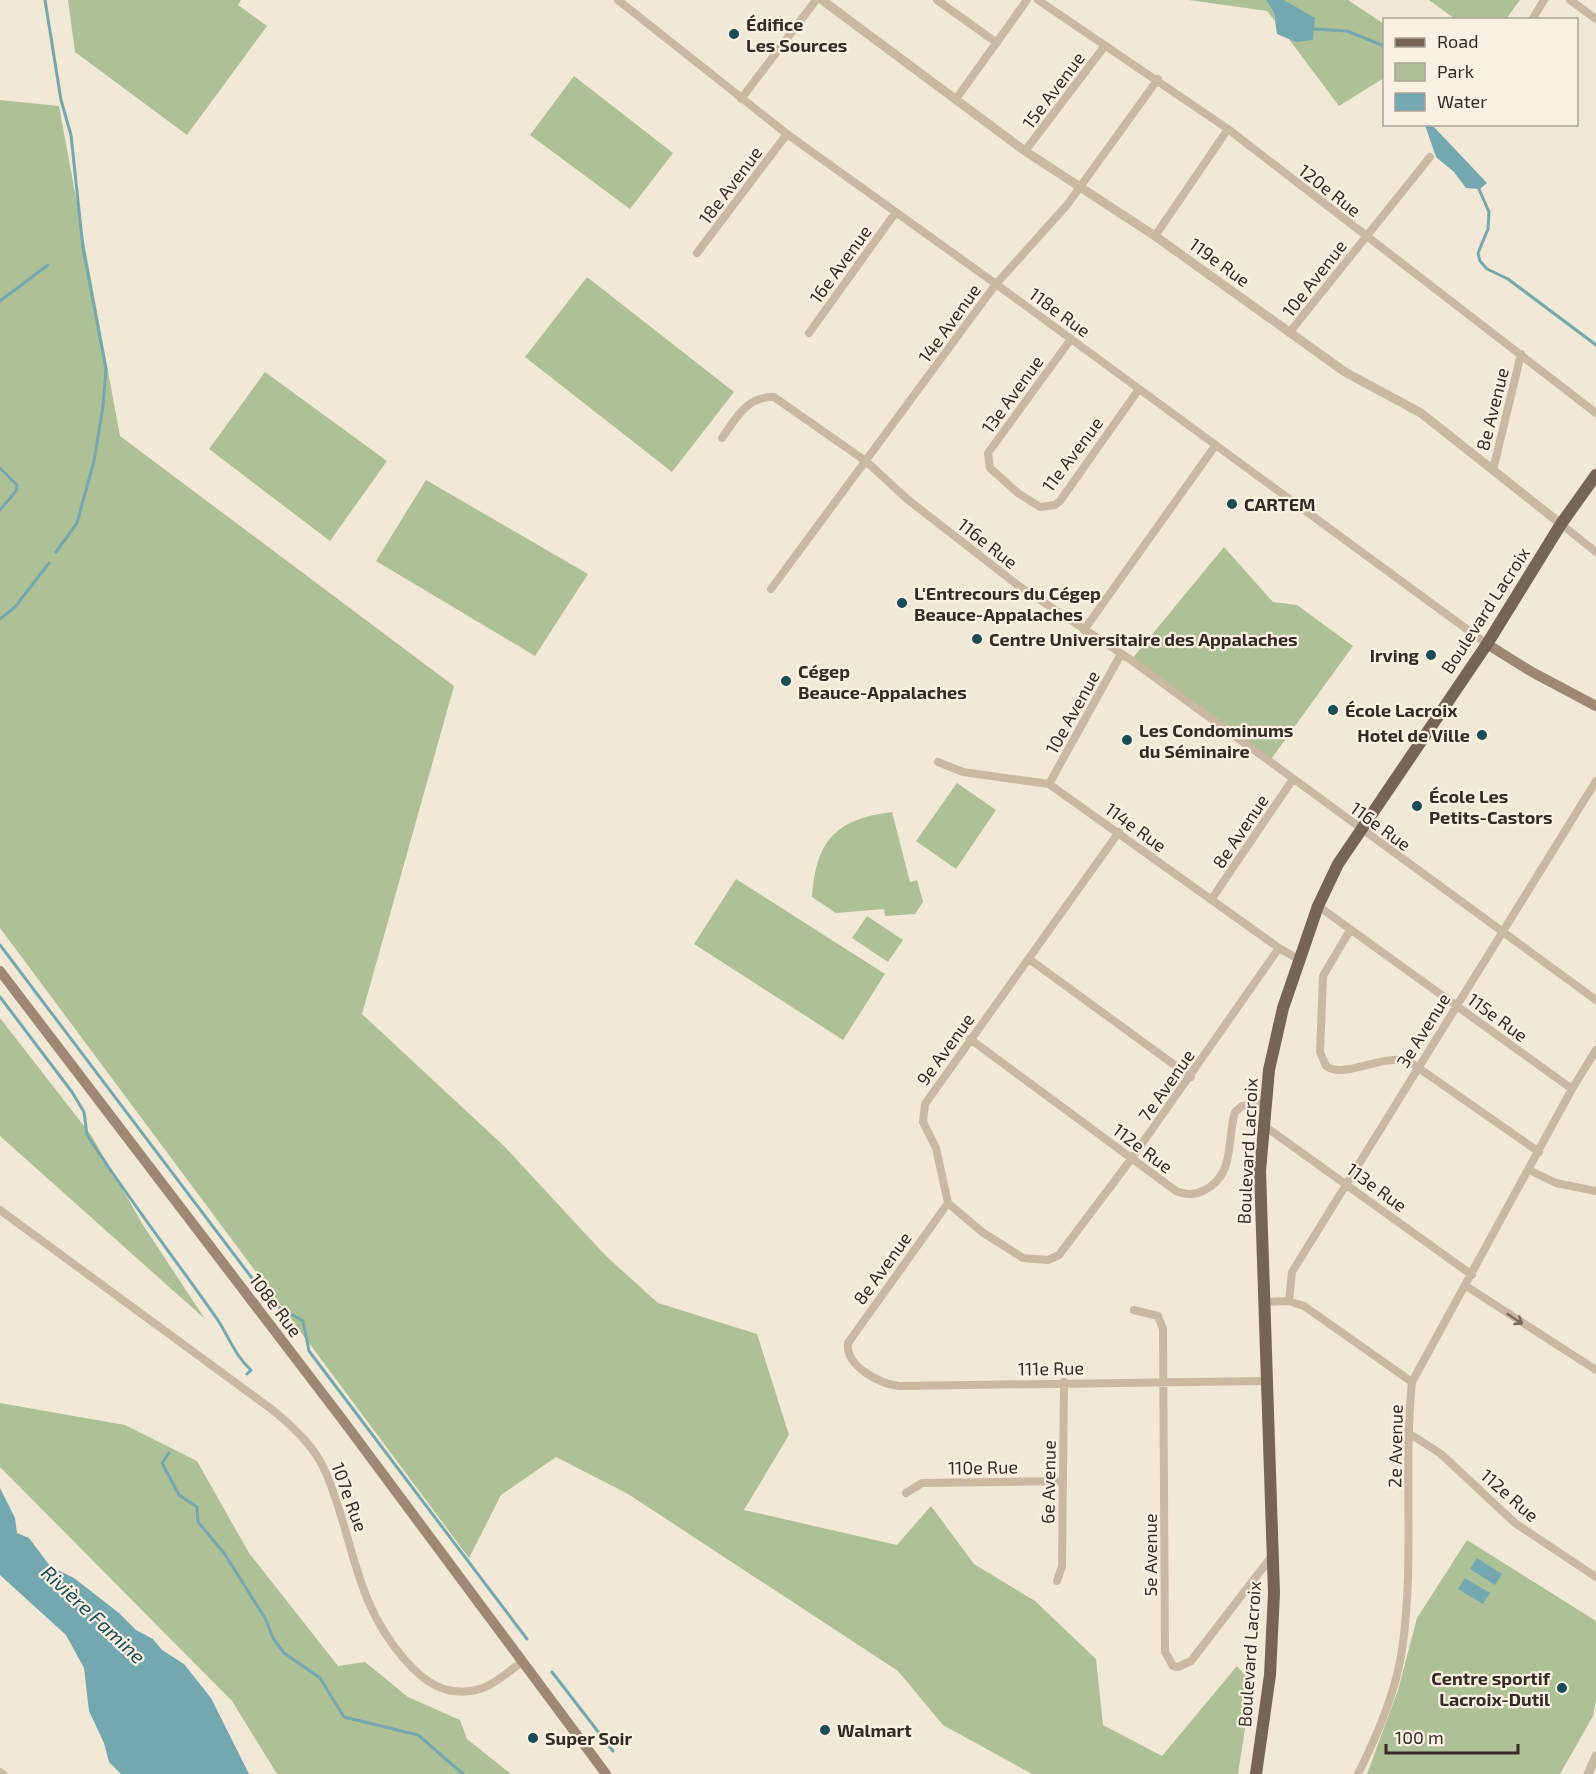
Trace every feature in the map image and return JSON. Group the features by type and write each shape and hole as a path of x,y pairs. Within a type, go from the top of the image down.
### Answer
{"main road":[{"name":"Boulevard Lacroix","path":"1256,1774 1270,1676 1274,1593 1265,1381 1260,1171 1264,1103 1277,1034 1298,959 1318,906 1338,864 1487,644 1561,524 1596,475"},
{"path":"1487,644 1532,672 1596,706"},
{"name":"108e Rue","path":"0,971 339,1416 522,1662"},
{"path":"522,1662 606,1774"}],"street":[{"name":"118e Rue","path":"618,0 787,134 996,284 1215,447 1487,644"},
{"path":"741,99 816,0"},
{"name":"119e Rue","path":"822,0 1025,151 1155,236 1345,372 1421,413 1596,552"},
{"path":"937,0 997,43"},
{"path":"956,99 1027,0"},
{"name":"120e Rue","path":"1038,0 1104,47 1158,79 1228,129 1596,413"},
{"path":"1533,18 1544,0"},
{"path":"1570,0 1596,19"},
{"name":"15e Avenue","path":"1025,151 1104,47"},
{"name":"14e Avenue","path":"771,589 867,462 996,284 1058,215 1158,79"},
{"path":"1155,236 1228,129"},
{"name":"18e Avenue","path":"697,253 787,134"},
{"name":"10e Avenue","path":"1289,333 1430,157"},
{"name":"16e Avenue","path":"809,333 896,212"},
{"name":"13e Avenue","path":"1018,493 990,468 988,453 1071,339"},
{"name":"8e Avenue","path":"1493,470 1521,354"},
{"name":"11e Avenue","path":"1018,493 1040,507 1054,505 1060,501 1139,389"},
{"name":"116e Rue","path":"722,438 750,402 762,396 774,397 867,462 907,499 1019,586 1121,654 1596,1000"},
{"path":"1084,630 1215,447"},
{"name":"10e Avenue","path":"1049,784 1121,654"},
{"name":"114e Rue","path":"938,762 963,772 1049,784 1279,948 1298,959"},
{"name":"8e Avenue","path":"1211,900 1293,780"},
{"name":"3e Avenue","path":"1289,1301 1292,1272 1596,781"},
{"name":"9e Avenue","path":"948,1203 942,1167 923,1122 931,1093 1119,832"},
{"name":"115e Rue","path":"1318,906 1572,1089"},
{"path":"1350,930 1323,976 1320,1052 1322,1060 1333,1070 1389,1058 1402,1059 1418,1066 1539,1152"},
{"name":"7e Avenue","path":"948,1203 963,1218 999,1245 1023,1258 1035,1261 1048,1260 1059,1255 1191,1077 1279,948"},
{"path":"1029,959 1191,1077"},
{"name":"112e Rue","path":"970,1039 1176,1191 1185,1195 1198,1193 1219,1182 1226,1169 1235,1112 1242,1106 1264,1103"},
{"name":"2e Avenue","path":"1358,1774 1373,1743 1402,1652 1406,1613 1410,1479 1407,1432 1412,1382 1572,1089 1596,1050"},
{"name":"113e Rue","path":"1263,1125 1472,1275"},
{"path":"1529,1170 1556,1183 1596,1191"},
{"name":"8e Avenue","path":"849,1353 848,1343 853,1335 948,1203"},
{"name":"107e Rue","path":"0,1210 267,1405 314,1449 332,1490 367,1601 378,1625 415,1672 434,1686 457,1693 490,1685 522,1662"},
{"path":"1466,1286 1596,1370"},
{"path":"1263,1302 1289,1301 1304,1306 1412,1382"},
{"name":"5e Avenue","path":"1134,1310 1158,1316 1162,1322 1166,1652 1173,1666 1178,1667 1191,1661 1272,1556"},
{"name":"111e Rue","path":"849,1353 853,1360 878,1380 899,1386 1265,1381"},
{"name":"6e Avenue","path":"1057,1581 1062,1566 1064,1382"},
{"name":"112e Rue","path":"1407,1432 1442,1454 1515,1522 1596,1577"},
{"name":"110e Rue","path":"906,1493 922,1483 1064,1481"},
{"path":"1588,1774 1596,1756"}],"green space":[{"path":"68,0 241,0 238,5 267,26 187,135 75,52"},
{"path":"1189,0 1266,0 1274,13 1275,21 1267,11"},
{"path":"1284,0 1348,0 1383,23 1383,79 1339,106 1288,38"},
{"path":"1429,0 1520,0 1507,18 1454,18"},
{"path":"574,76 673,153 630,209 530,135"},
{"path":"0,100 59,106 120,436 454,686 362,1014 505,1147 606,1256 658,1303 757,1334 789,1435 744,1510 897,1545 931,1506 974,1564 1035,1601 1096,1659 1103,1725 1162,1756 1237,1666 1252,1683 1238,1774 1032,1774 943,1725 898,1671 628,1494 556,1457 501,1495 469,1558 0,928"},
{"path":"587,277 734,392 672,472 525,357"},
{"path":"265,372 387,461 330,541 209,449"},
{"path":"426,480 588,574 535,656 376,561"},
{"path":"1224,547 1273,602 1297,605 1353,646 1269,762 1131,660"},
{"path":"957,783 996,810 956,869 916,841"},
{"path":"892,812 910,882 917,880 923,902 915,914 885,916 884,909 836,913 812,897 818,861 832,836 856,820"},
{"path":"736,879 885,974 843,1040 694,944"},
{"path":"867,916 903,940 888,962 852,938"},
{"path":"0,1018 91,1135 143,1225 205,1319 0,1136"},
{"path":"0,1403 125,1425 197,1461 249,1553 338,1666 365,1662 408,1697 460,1720 467,1739 511,1774 277,1774 232,1701 0,1467"},
{"path":"1467,1540 1596,1621 1596,1700 1593,1716 1560,1774 1367,1774 1398,1690 1417,1618"}],"water":[{"path":"1266,0 1284,0 1315,18 1313,40 1296,42 1277,34 1274,13"},
{"path":"1425,126 1434,127 1487,183 1480,189 1466,188 1454,172 1436,157"},
{"name":"Rivière Famine","path":"0,1488 15,1518 17,1533 29,1538 50,1566 74,1578 119,1613 136,1630 153,1639 162,1650 184,1664 211,1698 249,1774 121,1774 109,1762 104,1743 89,1711 84,1668 66,1635 0,1575"},
{"path":"1477,1558 1502,1574 1495,1585 1470,1569"},
{"path":"1465,1578 1490,1593 1483,1604 1458,1589"}],"waterway":[{"path":"45,0 61,100 71,135 83,248 106,369 103,407 94,461 77,523 56,552"},
{"path":"1314,29 1347,31 1383,46"},
{"path":"1478,187 1489,212 1488,229 1478,253 1480,261 1487,269 1508,279 1596,345"},
{"path":"0,301 48,265"},
{"path":"0,468 17,485 16,491 0,510"},
{"path":"0,619 15,607 49,563"},
{"path":"0,945 270,1302 303,1321 309,1351 527,1639"},
{"path":"0,997 72,1092 84,1112 87,1135 215,1316 240,1358 251,1370 247,1374"},
{"path":"169,1453 162,1463 179,1495 197,1507 198,1522 224,1553 284,1653 320,1678 344,1717 418,1735 463,1774"},
{"path":"552,1672 613,1751"}],"place":[{"name":"Édifice Les Sources","path":"734,34"},
{"name":"CARTEM","path":"1232,504"},
{"name":"L'Entrecours du Cégep Beauce-Appalaches","path":"902,603"},
{"name":"Centre Universitaire des Appalaches","path":"977,639"},
{"name":"Irving","path":"1431,655"},
{"name":"Cégep Beauce-Appalaches","path":"786,681"},
{"name":"École Lacroix","path":"1333,710"},
{"name":"Hotel de Ville","path":"1482,735"},
{"name":"Les Condominums du Séminaire","path":"1127,740"},
{"name":"École Les Petits-Castors","path":"1417,806"},
{"name":"Centre sportif Lacroix-Dutil","path":"1562,1688"},
{"name":"Walmart","path":"825,1730"},
{"name":"Super Soir","path":"533,1738"}]}
